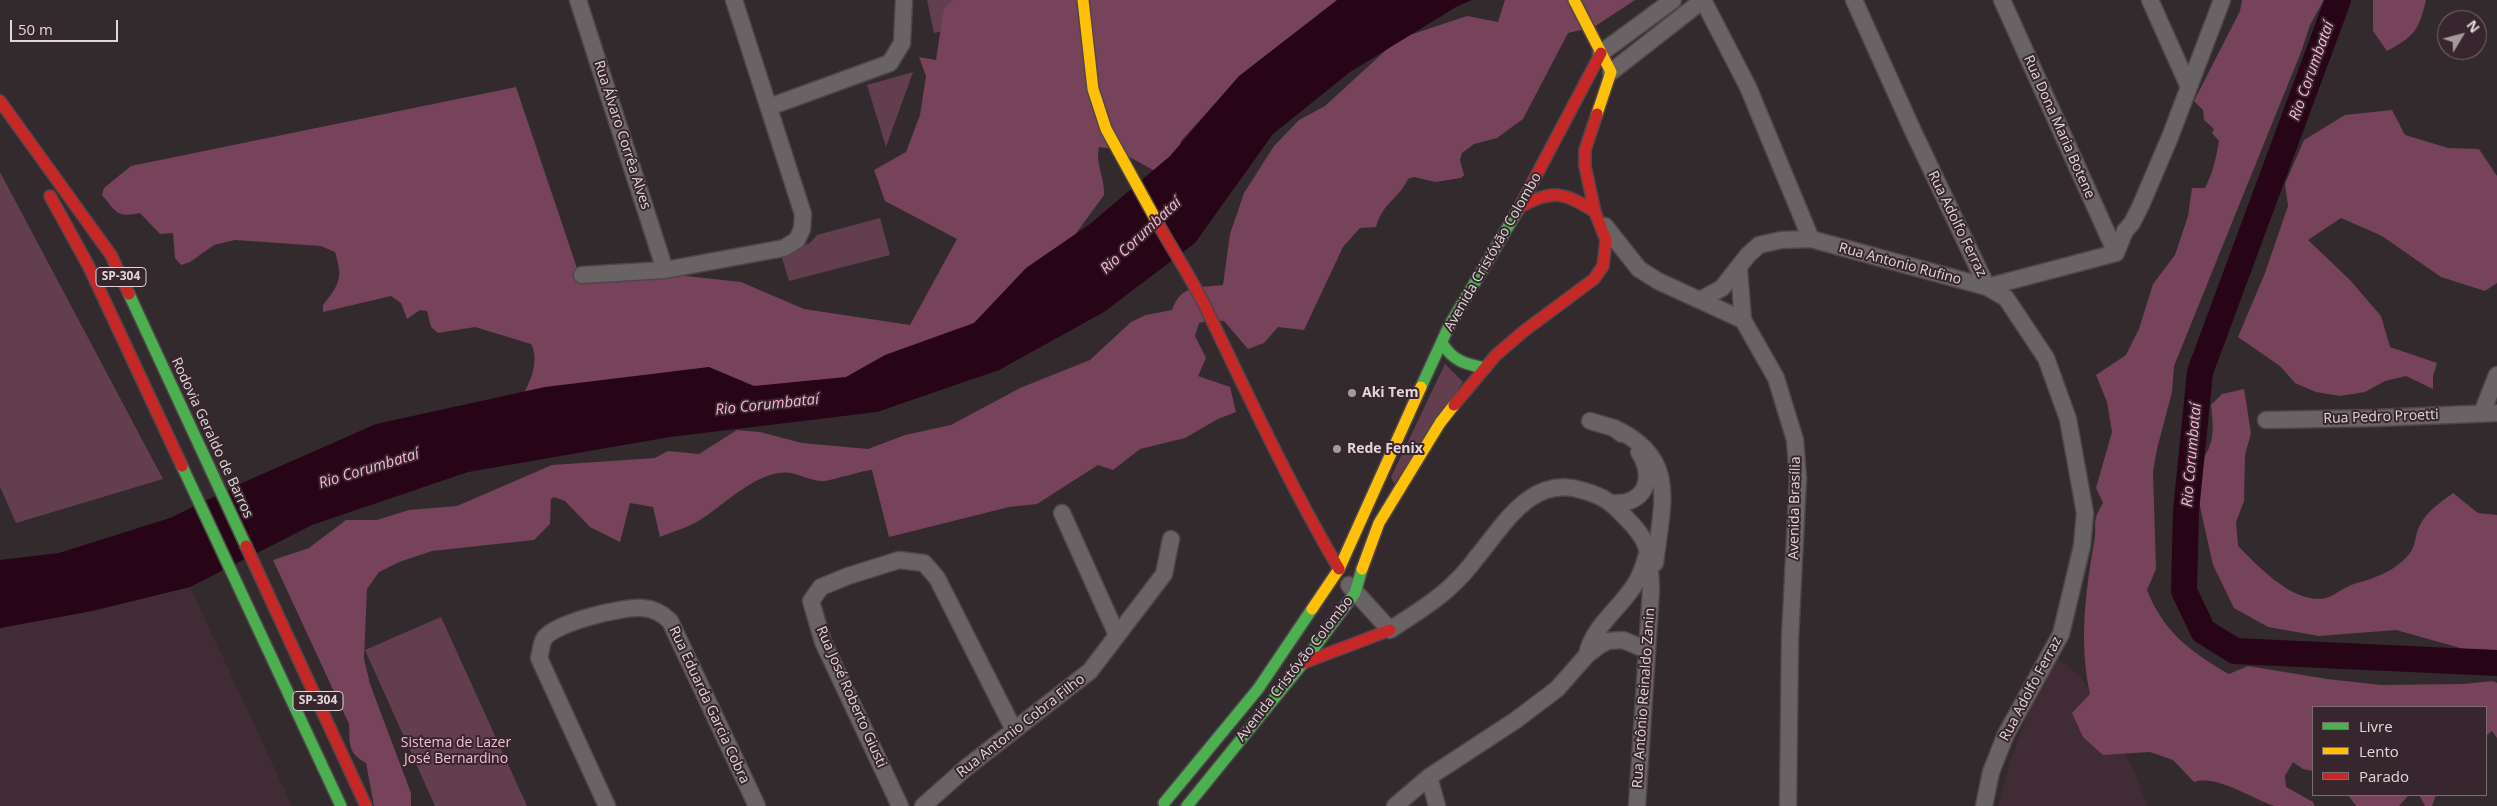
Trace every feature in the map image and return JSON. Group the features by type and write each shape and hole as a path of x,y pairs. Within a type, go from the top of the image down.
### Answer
{"main road":[{"path":"1083,0 1087,47 1094,88 1106,128 1131,178 1204,304 1246,396 1307,515 1340,569"},
{"path":"1575,2 1611,72"},
{"name":"Avenida Cristóvão Colombo","path":"1162,804 1258,690 1340,569 1354,532 1449,326 1520,207 1601,54"},
{"name":"Avenida Cristóvão Colombo","path":"1185,806 1303,663 1355,593 1370,544 1379,524 1440,423 1485,368 1524,331 1594,279 1603,266 1606,240 1595,212 1585,166 1585,150 1611,72"},
{"name":"Rodovia Geraldo de Barros","path":"0,101 110,255 366,806"},
{"path":"0,106 37,173"},
{"name":"SP-304","path":"46,190 88,265 341,806"},
{"path":"1520,207 1538,196 1559,192 1574,198 1595,212"},
{"path":"1442,343 1451,356 1460,364 1485,368"},
{"path":"1307,515 1335,532 1354,532 1375,519 1394,502"},
{"path":"1303,663 1390,630"},
{"path":"1162,804 1177,802 1185,806"}],"street":[{"name":"Rua Álvaro Corrêa Alves","path":"578,0 665,270"},
{"path":"582,275 665,270 762,253 784,248 797,240 802,229 803,214 734,0"},
{"path":"769,107 890,63 902,43 904,0"},
{"name":"Avenida Cristóvão Colombo","path":"1601,54 1673,0"},
{"path":"1611,72 1703,0 1748,87 1810,239"},
{"name":"Rua Adolfo Ferraz","path":"1854,0 1987,287 2006,298 2046,358 2068,419 2084,513 2082,546 2061,634 2006,734 1991,772 1984,806"},
{"name":"Rua Dona Maria Botene","path":"2002,0 2116,253"},
{"path":"2150,0 2188,84"},
{"path":"2116,253 2125,231 2132,223 2141,205 2167,146 2188,84 2222,0"},
{"path":"1595,212 1639,269 1658,281 1743,320 1739,270"},
{"name":"Rua Antonio Rufino","path":"1700,300 1722,288 1739,270 1748,255 1759,245 1781,240 1810,239 1987,287 2116,253"},
{"name":"Avenida Brasília","path":"1743,320 1776,378 1795,440 1798,478 1790,638 1788,806"},
{"path":"2489,413 2497,374"},
{"name":"Rua Pedro Proetti","path":"2266,420 2489,413"},
{"name":"Rua Antônio Reinaldo Zanin","path":"1590,421 1614,428 1646,447 1653,456 1662,482 1647,650 1637,806"},
{"name":"Rua Antônio Reinaldo Zanin","path":"1611,503 1626,503 1638,496 1646,484 1648,475 1646,465 1636,448 1614,428"},
{"name":"Rua Antônio Reinaldo Zanin","path":"1390,630 1448,590 1478,557 1508,516 1531,497 1562,487 1589,492 1611,503 1637,529 1648,548 1652,590"},
{"path":"1062,513 1117,635"},
{"name":"Rua Antonio Cobra Filho","path":"923,806 1014,730 1090,671 1164,574 1171,539"},
{"path":"1587,654 1594,636 1633,590 1642,572 1648,548"},
{"name":"Rua José Roberto Giusti","path":"900,806 823,642 812,601 821,587 898,560 924,564 937,578 1014,730"},
{"path":"1340,569 1355,593 1390,630"},
{"name":"Rua Eduarda Garcia Cobra","path":"607,806 539,658 544,638 556,629 596,615 642,608 662,613 670,621 757,806"},
{"path":"1395,806 1429,777 1516,720 1557,689 1587,654 1600,645 1615,640 1628,641 1647,650"},
{"path":"1429,777 1437,806"}],"shaded area":[{"path":"953,0 1348,0 1237,79 1181,141 1173,181 1115,149 1099,147 1098,159 1104,195 1055,262 974,323 890,378 514,410 531,378 535,360 531,344 475,327 438,333 431,327 427,311 420,310 407,319 401,303 391,296 323,312 323,305 336,286 339,268 335,252 321,246 235,240 214,245 190,262 181,265 175,258 173,233 160,234 140,213 126,215 118,212 102,195 104,188 131,166 516,87 581,280 677,275 741,282 804,309 910,325 957,239 885,201 874,170 906,152 920,115 926,76 919,57 936,60 944,8"},
{"path":"1505,0 1635,0 1594,27 1568,33 1523,119 1497,138 1474,144 1462,153 1460,160 1464,175 1461,178 1435,182 1414,177 1408,179 1383,212 1376,227 1360,228 1343,247 1304,330 1278,327 1264,343 1248,349 1224,321 1212,320 1199,323 1195,336 1206,358 1198,376 1230,387 1236,412 1218,419 1185,438 1140,449 1113,470 1098,465 1037,504 1009,507 889,537 872,470 820,481 783,472 757,480 698,521 660,537 653,507 630,503 620,542 590,527 565,501 554,497 551,499 550,524 534,540 432,551 399,562 379,572 367,589 364,659 370,684 411,793 411,806 374,806 366,763 355,755 351,747 349,724 273,560 309,548 346,520 377,520 409,510 457,506 552,465 655,458 668,451 699,454 737,430 760,432 802,443 868,449 905,435 951,425 1020,388 1090,360 1131,322 1146,315 1172,310 1180,296 1186,291 1199,287 1223,285 1230,234 1244,193 1274,146 1299,120 1325,106 1398,39 1467,16 1498,22"},
{"path":"2242,0 2324,0 2310,25 2301,52 2174,366 2172,392 2153,472 2156,569 2147,590 2161,617 2179,639 2190,649 2229,674 2248,666 2327,679 2381,685 2463,684 2493,681 2497,683 2497,738 2492,731 2487,735 2487,706 2312,706 2312,771 2303,769 2293,762 2285,776 2286,787 2313,802 2315,806 2275,806 2224,784 2203,780 2194,782 2173,760 2150,752 2103,755 2083,737 2072,713 2090,694 2085,656 2084,618 2095,536 2095,520 2103,503 2096,488 2112,432 2107,402 2096,375 2126,355 2139,329 2153,284 2175,255 2188,216 2192,188 2205,188 2210,177 2219,141 2212,133 2214,129 2204,120 2203,110 2194,101 2240,11"},
{"path":"2373,0 2426,0 2421,19 2414,31 2404,41 2387,51 2373,31"},
{"path":"2392,110 2405,135 2448,148 2479,149 2497,176 2497,283 2485,291 2441,277 2382,236 2341,218 2308,240 2350,280 2381,316 2390,347 2437,363 2433,376 2433,389 2406,376 2385,381 2365,392 2340,396 2316,392 2295,383 2280,366 2238,337 2265,273 2288,206 2285,184 2304,140 2345,115"},
{"path":"2244,389 2251,433 2245,455 2244,501 2236,522 2238,546 2278,583 2302,596 2314,599 2326,598 2350,585 2385,573 2398,565 2412,550 2418,528 2426,515 2453,493 2478,513 2497,515 2497,650 2464,649 2396,630 2319,636 2268,627 2234,608 2213,565 2193,475 2209,449 2211,442 2213,426 2211,405 2222,394"},
{"path":"190,587 292,806 0,806 0,628 92,611"},
{"path":"2057,658 2081,677 2134,770 2147,806 1998,806 2011,759 2033,700"},
{"path":"2349,796 2408,796 2399,806 2356,806"},
{"path":"2420,796 2436,796 2432,806 2425,806"}],"green space":[{"path":"927,0 1064,0 1065,6 934,33"},
{"path":"913,72 886,147 867,85"},
{"path":"0,172 163,479 16,523 0,487"},
{"path":"880,218 890,255 789,281 781,255 810,243 817,235"},
{"path":"1445,364 1463,382 1394,484 1391,477"},
{"name":"Sistema de Lazer José Bernardino","path":"441,617 527,806 435,806 365,650"}],"water":[{"path":"1337,0 1472,0 1456,7 1350,72 1273,134 1195,243 1104,312 999,370 877,412 670,437 468,472 312,525 190,587 92,611 0,628 0,560 59,553 170,518 251,479 376,424 545,387 709,367 754,386 846,377 885,355 974,323 1026,268 1090,224 1170,156 1239,76"}],"waterway":[{"name":"Rio Corumbataí","path":"2338,0 2200,372 2186,511 2184,591 2203,631 2235,651 2497,663"}],"traffic: fast":[{"path":"1421,387 1449,326 1518,210"},
{"path":"129,294 246,546"},
{"path":"1442,343 1460,361 1485,368"},
{"path":"182,466 341,806"},
{"path":"1187,806 1303,663 1355,593 1362,569"},
{"path":"1164,803 1258,689 1312,609"}],"traffic: slow":[{"path":"1083,0 1093,89 1106,129 1156,220"},
{"path":"1574,0 1611,72 1597,114"},
{"path":"1312,609 1339,569 1421,387"},
{"path":"1362,569 1379,523 1440,423 1454,405"}],"traffic: jam":[{"path":"1518,210 1601,53"},
{"path":"0,101 111,255 129,294"},
{"path":"1454,405 1496,355 1524,331 1594,279 1603,266 1606,240 1595,212 1585,166 1585,150 1597,114"},
{"path":"1520,207 1541,197 1558,195 1575,200 1595,212"},
{"path":"50,196 88,265 182,466"},
{"path":"1156,220 1199,295 1286,472 1339,569"},
{"path":"246,546 366,806"},
{"path":"1303,663 1390,630"}],"place":[{"name":"Aki Tem","path":"1352,393"},
{"name":"Rede Fenix","path":"1337,449"}]}
